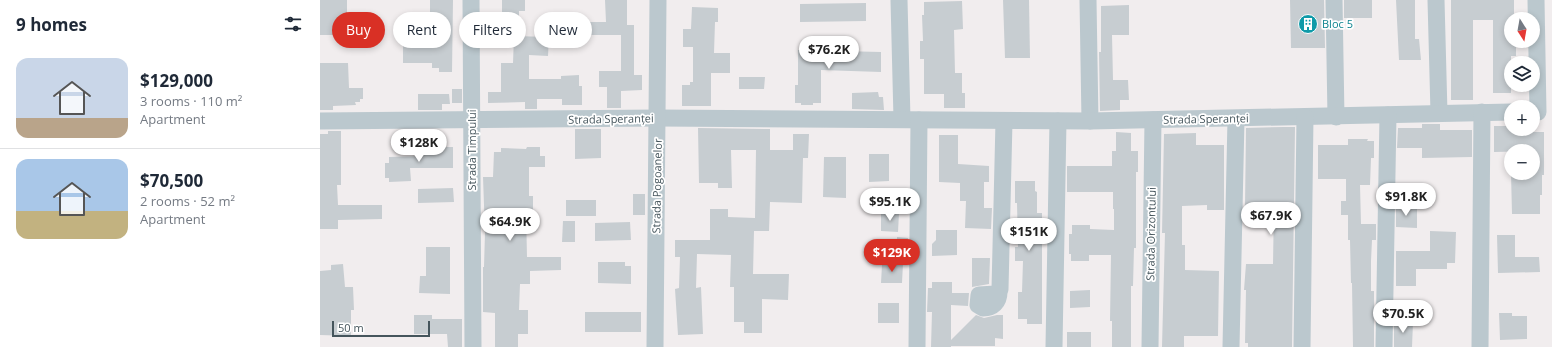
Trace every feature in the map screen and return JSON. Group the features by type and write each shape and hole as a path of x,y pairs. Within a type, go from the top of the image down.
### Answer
{"street":[{"name":"Strada Timpului","path":"471,0 473,347"},
{"name":"Strada Pogoanelor","path":"655,347 658,0"},
{"path":"899,0 902,120"},
{"path":"1088,0 1090,121"},
{"path":"1334,0 1336,117"},
{"path":"1436,0 1439,113"},
{"path":"1536,0 1541,112"},
{"path":"1480,347 1482,112"},
{"name":"Strada Speranței","path":"320,121 658,118 1090,121 1336,117 1504,112"},
{"path":"1384,347 1388,115"},
{"path":"1302,347 1305,117"},
{"path":"1231,347 1236,119"},
{"path":"917,347 919,120"},
{"name":"Strada Orizontului","path":"1150,347 1153,120"},
{"path":"999,292 1004,121"},
{"path":"1054,347 1058,121"}],"building":[{"path":"320,0 347,0 347,12 332,12 332,35 320,35"},
{"path":"430,0 453,0 452,72 439,72 439,68 432,68 432,63 403,63 403,48 451,48 451,12 430,12"},
{"path":"502,0 525,0 525,11 502,12"},
{"path":"605,0 627,0 627,25 634,25 634,75 642,75 642,90 621,91 621,108 607,108 607,87 599,87 599,71 621,71 621,35 592,35 592,22 606,22"},
{"path":"1003,0 1029,0 1030,58 1005,58"},
{"name":"Bloc 5","path":"1290,0 1324,0 1325,48 1291,48"},
{"path":"1344,0 1372,0 1372,18 1344,18"},
{"path":"1396,0 1415,0 1415,39 1419,39 1421,60 1399,60"},
{"path":"1451,0 1514,0 1514,12 1504,12 1504,48 1516,48 1516,56 1504,56 1504,92 1511,93 1493,93 1493,20 1473,20 1473,100 1451,100"},
{"path":"962,1 963,29 954,30 955,73 962,73 962,93 965,93 965,108 944,108 944,94 924,94 924,59 920,59 920,41 923,41 922,15 924,15 924,2"},
{"path":"866,3 866,21 800,22 800,4"},
{"path":"1129,5 1129,35 1112,35 1113,80 1128,80 1129,100 1120,100 1120,110 1100,111 1099,52 1101,52 1101,6"},
{"path":"692,7 718,8 718,22 715,22 714,53 730,53 730,73 711,73 711,106 682,106 682,85 690,85 690,82 693,82 693,47 683,47 683,29 691,29"},
{"path":"526,36 534,37 534,48 548,48 548,56 529,55 529,79 561,79 561,76 579,75 579,86 582,86 582,105 562,105 562,99 537,99 537,109 525,109 525,102 488,103 488,92 501,92 501,63 513,63 514,48 526,48"},
{"path":"798,50 881,52 881,72 821,70 821,103 801,105 801,103 795,103 795,85 798,85"},
{"path":"320,63 348,63 349,88 363,88 363,99 360,99 360,102 355,102 356,105 333,106 333,110 320,110"},
{"path":"739,77 765,77 764,89 739,89"},
{"path":"452,89 462,89 462,103 452,103"},
{"path":"878,92 879,97 883,97 884,110 852,109 852,93"},
{"path":"418,94 449,94 450,104 442,104 442,110 418,110"},
{"path":"1422,124 1440,124 1440,130 1472,130 1472,157 1422,158 1422,148 1397,148 1398,128 1422,128"},
{"path":"1494,126 1504,126 1504,136 1540,136 1540,132 1544,132 1544,175 1542,175 1540,214 1512,214 1511,180 1540,180 1540,144 1504,144 1504,152 1494,152"},
{"path":"1295,127 1292,347 1248,347 1248,343 1245,343 1246,290 1244,290 1246,264 1273,264 1274,207 1245,207 1246,128"},
{"path":"698,128 770,129 770,150 793,150 793,134 809,134 808,158 803,158 802,203 770,202 769,231 754,231 753,274 789,274 788,300 762,299 762,333 744,333 744,322 734,322 734,287 730,287 731,255 697,254 696,288 701,287 703,334 678,335 675,289 679,288 680,257 675,257 675,240 710,240 710,209 728,209 728,217 755,218 756,150 731,150 732,188 718,188 718,183 699,183"},
{"path":"575,129 601,129 601,158 575,159"},
{"path":"328,131 341,131 341,185 337,185 338,205 382,205 382,219 338,220 338,229 320,229 320,134 328,134"},
{"path":"1116,132 1131,133 1131,151 1138,151 1138,172 1136,172 1136,248 1134,248 1133,286 1131,286 1131,347 1112,347 1112,321 1110,321 1111,255 1089,255 1089,261 1071,261 1071,254 1069,254 1069,234 1072,234 1072,225 1090,225 1090,229 1114,230 1114,209 1113,192 1067,192 1067,166 1112,166 1112,151 1116,151"},
{"path":"1196,133 1196,145 1224,145 1224,210 1207,210 1207,205 1182,206 1182,245 1185,245 1185,270 1219,271 1218,336 1184,336 1184,347 1162,347 1165,233 1162,233 1164,134"},
{"path":"939,135 958,135 958,164 989,166 989,182 984,182 984,208 992,208 991,229 965,228 966,201 960,201 960,183 939,182"},
{"path":"1348,139 1368,139 1367,141 1374,141 1374,158 1371,158 1370,185 1360,185 1361,224 1376,224 1376,240 1372,240 1371,261 1371,291 1374,291 1374,347 1353,347 1352,283 1350,240 1348,240 1348,215 1341,215 1341,201 1346,201 1346,179 1318,179 1318,145 1348,145"},
{"path":"423,147 453,147 453,168 410,168 411,181 389,182 389,178 385,178 385,163 389,163 389,157 423,156"},
{"path":"527,147 540,147 540,156 545,156 545,167 529,167 529,196 533,196 533,211 526,211 527,257 561,257 561,270 530,271 530,284 520,284 519,310 528,310 528,334 518,334 518,347 495,347 495,313 483,312 485,233 483,177 493,177 494,152 501,152 501,148 526,149"},
{"path":"869,154 889,154 889,181 869,182"},
{"path":"824,157 846,157 846,198 823,197"},
{"path":"1015,181 1035,181 1035,191 1037,192 1037,213 1042,213 1042,324 1027,324 1027,319 1018,319 1018,292 1022,292 1023,261 1015,261 1015,247 1018,247"},
{"path":"453,188 454,202 418,203 418,189"},
{"path":"633,194 645,194 645,215 633,215"},
{"path":"566,200 596,200 596,216 566,216"},
{"path":"1396,206 1417,207 1417,228 1396,227"},
{"path":"881,212 899,213 898,232 881,231"},
{"path":"563,221 575,221 575,242 562,242"},
{"path":"630,222 631,240 595,241 595,223"},
{"path":"936,230 957,230 957,255 932,256 932,244 936,240"},
{"path":"1430,231 1456,232 1455,263 1447,263 1447,269 1416,269 1416,286 1396,286 1396,251 1430,251"},
{"path":"1497,235 1515,235 1515,257 1539,257 1540,272 1498,273"},
{"path":"897,237 908,238 908,250 897,250"},
{"path":"426,247 450,247 450,294 419,293 420,276 426,276"},
{"path":"972,258 990,258 989,284 972,287"},
{"path":"598,262 625,262 625,266 631,266 631,284 598,283"},
{"path":"891,262 903,263 902,283 881,283 882,265 891,265"},
{"path":"343,264 345,287 353,287 354,310 351,310 351,336 320,335 320,271 331,270 331,265"},
{"path":"932,282 952,282 952,293 969,293 968,306 951,305 951,340 976,315 984,318 1003,315 1003,339 995,338 995,346 931,347 932,312 927,312 928,288 932,288"},
{"path":"1090,290 1090,307 1070,308 1070,291"},
{"path":"878,303 899,303 899,323 878,323"},
{"path":"585,312 641,312 641,332 585,332"},
{"path":"1499,313 1512,313 1512,316 1527,316 1527,339 1500,340"},
{"path":"414,315 432,315 432,319 462,319 462,347 448,347 447,334 414,334"},
{"path":"1394,322 1413,322 1412,347 1394,347"},
{"path":"1067,332 1091,332 1091,347 1067,347"}],"place":[{"name":"Bloc 5","path":"1308,24"}]}
